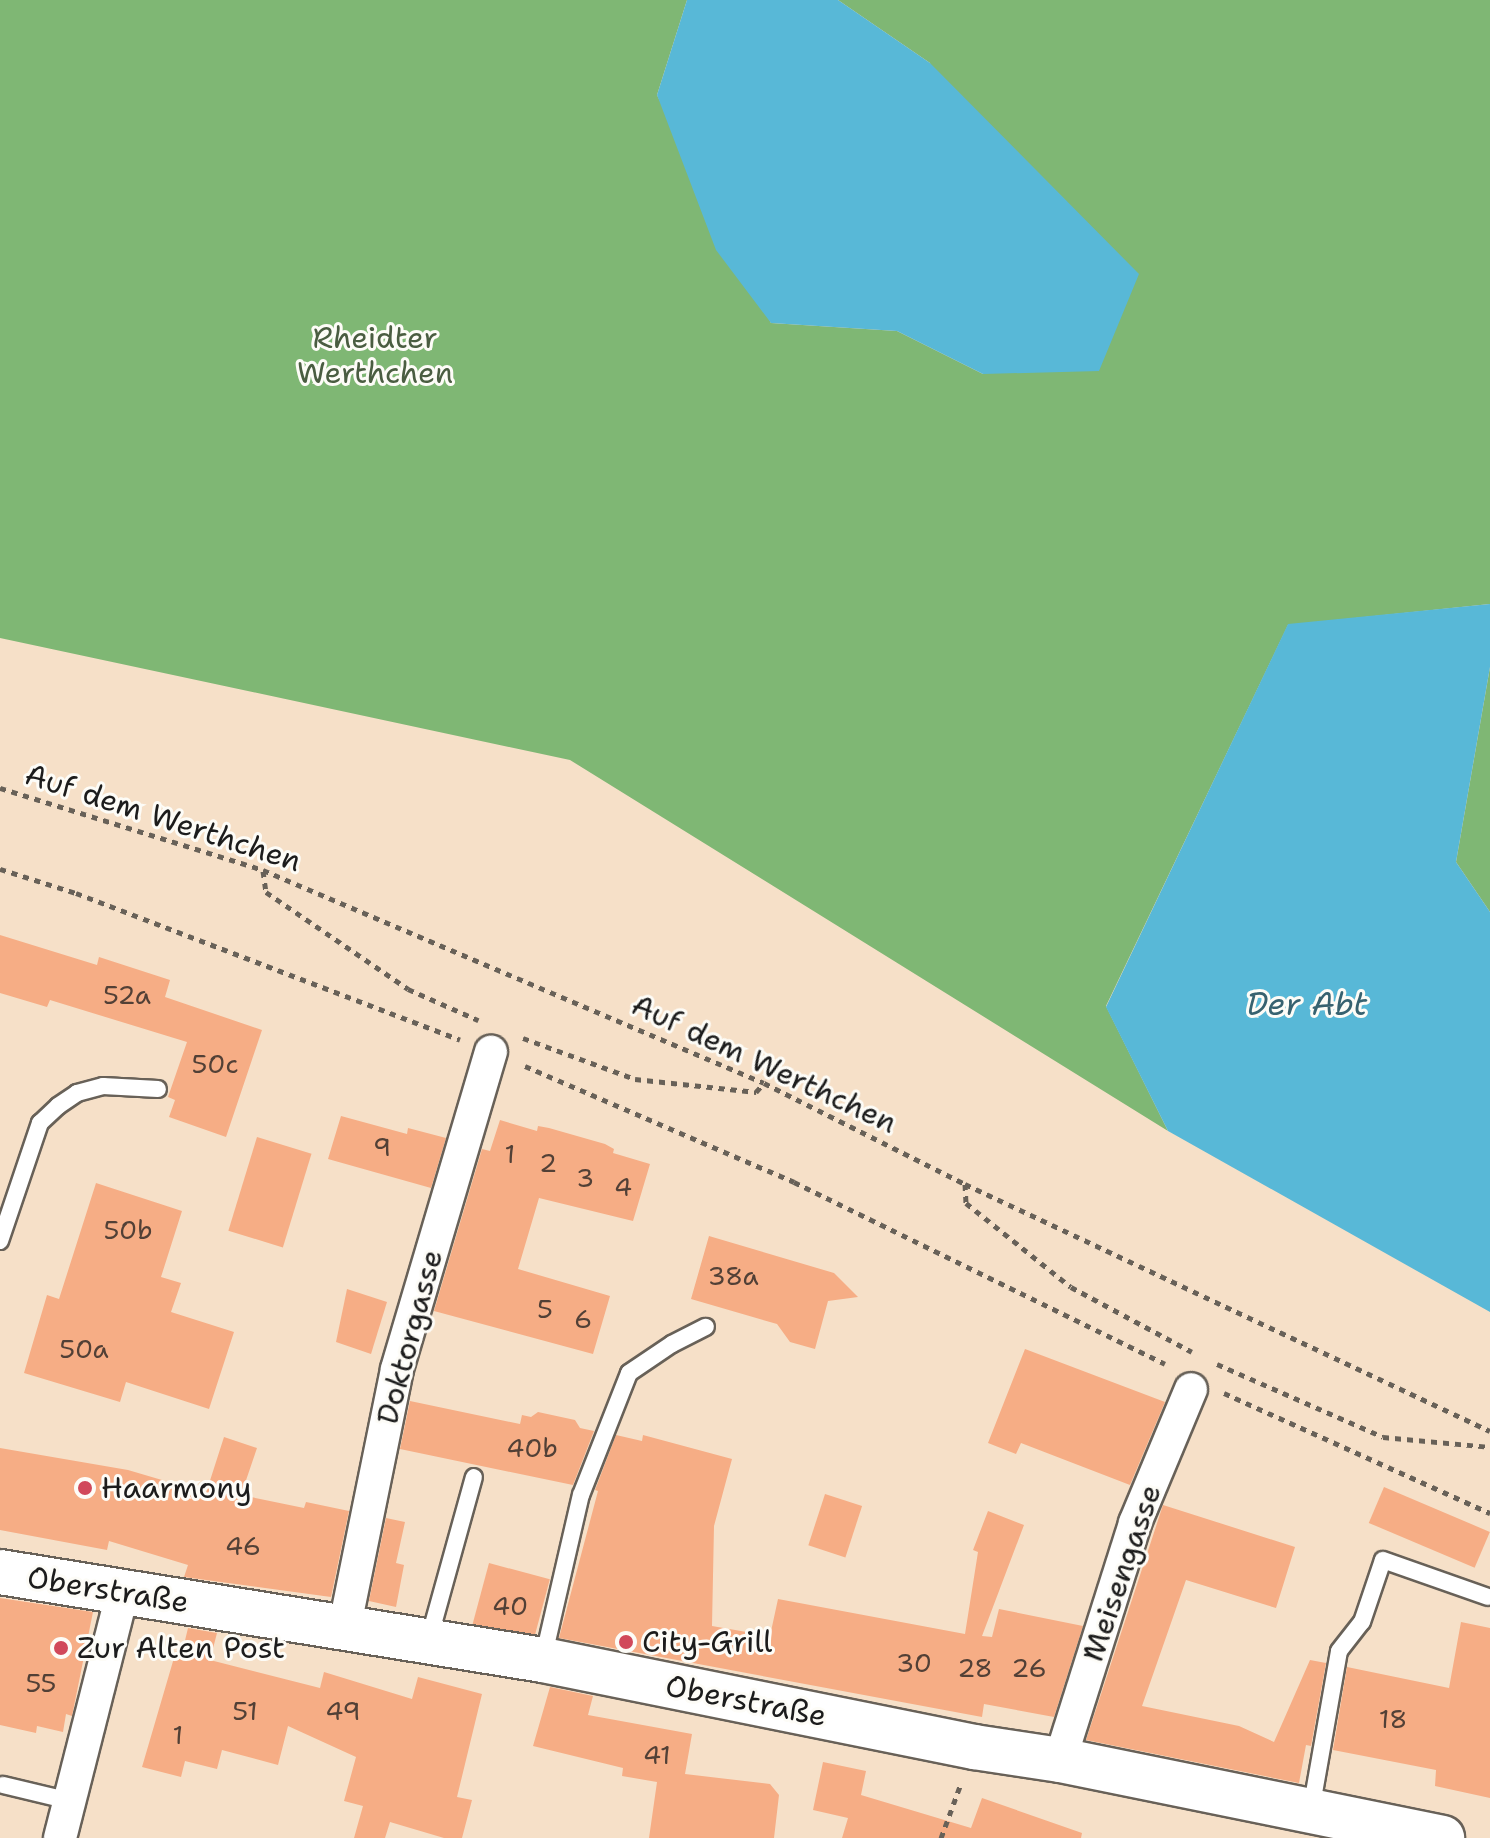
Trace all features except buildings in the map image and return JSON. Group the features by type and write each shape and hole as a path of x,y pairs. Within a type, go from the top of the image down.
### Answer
{"street":[{"name":"Doktorgasse","path":"345,1625 397,1369 495,1041"},
{"name":"Meisengasse","path":"1060,1760 1135,1523 1194,1384"},
{"name":"Oberstraße","path":"0,1572 122,1594 345,1625 543,1660 1442,1838"},
{"path":"60,1838 122,1594"}],"lane":[{"path":"0,1241 40,1123 77,1093 103,1086 158,1089"},
{"path":"543,1660 581,1495 629,1373 672,1344 706,1327"},
{"path":"428,1640 474,1477"},
{"path":"1311,1811 1339,1651 1362,1622 1383,1560 1488,1597"},
{"path":"3,1785 70,1801"}],"path":[{"name":"Auf dem Werthchen","path":"0,788 263,870 764,1083 965,1184 1490,1431"},
{"path":"0,869 495,1041 635,1079 756,1092 764,1083"},
{"path":"263,870 266,892 408,989 495,1041 646,1116 794,1182 1194,1384 1490,1513"},
{"path":"965,1184 966,1203 1071,1287 1205,1359 1383,1437 1490,1447"},
{"path":"941,1838 974,1747"}],"green space":[{"name":"Rheidter Werthchen","path":"0,0 687,0 657,95 771,323 897,331 983,374 930,63 838,0 1490,0 1490,604 1288,625 1106,1006 1168,1131 570,760 0,638"},
{"path":"1490,667 1490,912 1456,862"}],"water":[{"path":"687,0 838,0 930,63 1139,274 1099,371 983,374 897,331 771,323 716,250 657,95"},
{"name":"Der Abt","path":"1490,604 1490,667 1456,862 1490,912 1490,1312 1168,1131 1106,1007 1288,624"}],"place":[{"name":"Haarmony","path":"85,1488"},
{"name":"City-Grill","path":"626,1642"},
{"name":"Zur Alten Post","path":"61,1648"}]}
